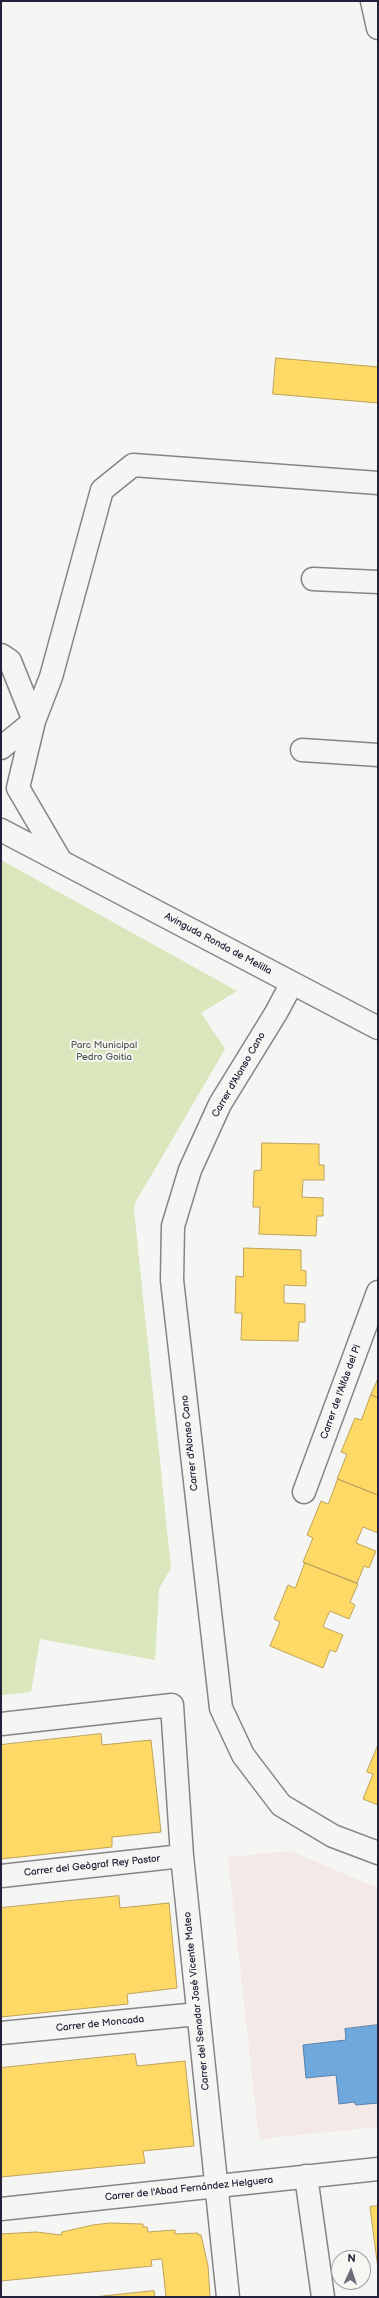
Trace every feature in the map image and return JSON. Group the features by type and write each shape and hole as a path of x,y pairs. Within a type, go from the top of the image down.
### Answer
{"street":[{"path":"372,1 378,28"},
{"path":"59,858 18,788 34,721 51,677 102,490 133,465 378,483"},
{"path":"313,579 378,582"},
{"path":"1,655 10,661 34,721"},
{"path":"1,748 34,721"},
{"path":"302,750 378,755"},
{"name":"Avinguda Ronda de Melilla","path":"1,830 59,858 378,1028"},
{"name":"Carrer d'Alonso Cano","path":"292,983 220,1104 190,1170 173,1226 172,1280 221,1708 243,1756 281,1805 333,1836 378,1853"},
{"name":"Carrer de l'Alfàs del Pi","path":"304,1492 378,1292"},
{"name":"Carrer del Senador José Vicente Mateo","path":"1,1724 172,1705 182,1856 215,2187 228,2297"},
{"name":"Carrer del Geògraf Rey Pastor","path":"1,1876 182,1856"},
{"name":"Carrer de Moncada","path":"1,2033 198,2014"},
{"name":"Carrer de l'Abad Fernández Helguera","path":"1,2209 378,2169"},
{"path":"306,2176 323,2297"}],"shaded area":[{"path":"291,1851 378,1888 378,2127 259,2139 228,1857"}],"green space":[{"name":"Parc Municipal Pedro Goitia","path":"1,860 237,991 201,1013 225,1049 135,1203 134,1210 171,1568 159,1589 155,1660 40,1639 31,1692 1,1695"}],"building: Viviendas":[{"path":"276,358 378,367 378,403 273,394"},
{"path":"262,1143 319,1144 319,1165 324,1165 324,1180 303,1180 302,1197 323,1198 323,1216 317,1216 316,1236 259,1234 260,1207 253,1207 254,1171 261,1170"},
{"path":"244,1248 301,1250 301,1270 306,1271 306,1286 284,1285 284,1303 305,1304 305,1322 299,1322 298,1341 241,1340 242,1313 235,1313 236,1276 243,1277"},
{"path":"378,1379 378,1398 371,1395"},
{"path":"371,1395 378,1398 378,1495 337,1479 347,1454 341,1452 355,1418 361,1420"},
{"path":"338,1479 378,1495 378,1533 363,1527 356,1543 376,1551 369,1568 364,1566 357,1583 303,1562 313,1538 307,1535 321,1501 328,1504"},
{"path":"305,1563 358,1584 350,1602 355,1605 349,1619 330,1611 326,1619 323,1627 343,1635 336,1652 330,1650 323,1668 270,1646 280,1622 274,1619 288,1585 295,1588"},
{"path":"101,1734 102,1745 151,1740 161,1832 112,1837 112,1847 1,1859 1,1745"},
{"path":"378,1745 378,1805 363,1799 373,1774 367,1772"},
{"path":"119,1896 120,1908 169,1903 177,1988 127,1994 128,2004 1,2017 1,1908"},
{"path":"135,2054 137,2066 185,2061 194,2146 143,2151 145,2163 1,2177 1,2068"},
{"path":"378,2206 378,2269 370,2207"},
{"path":"110,2223 143,2224 143,2227 147,2227 148,2232 175,2230 175,2234 198,2233 198,2235 201,2235 208,2266 210,2297 166,2297 162,2259 151,2260 152,2266 1,2281 1,2234 36,2232 61,2235 62,2232"},
{"path":"154,2291 155,2297 94,2297"}],"building: Escuelas":[{"path":"378,2025 378,2103 356,2105 354,2102 339,2104 336,2075 306,2078 303,2045 346,2040 345,2029"}]}
